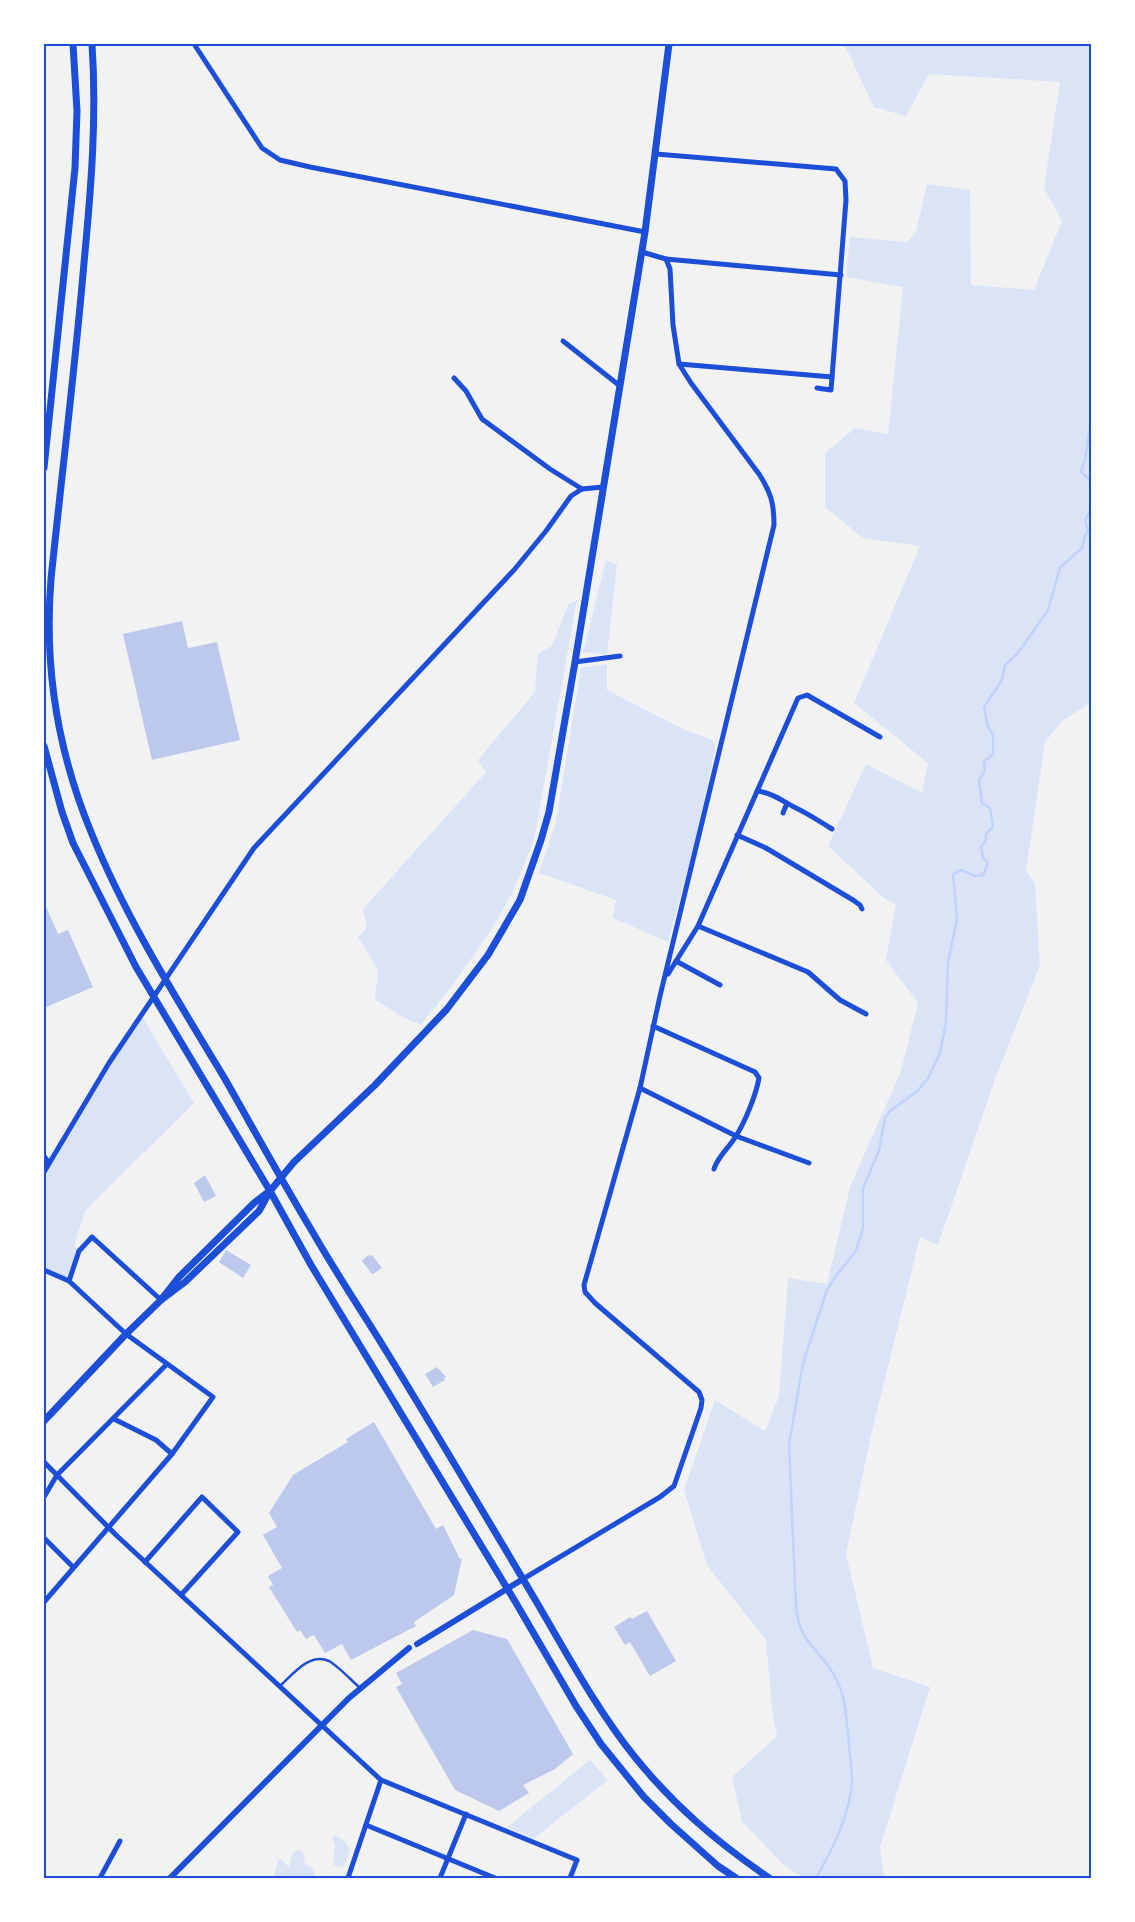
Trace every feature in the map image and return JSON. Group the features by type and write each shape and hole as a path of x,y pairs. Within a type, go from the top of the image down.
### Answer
{"main road":[{"path":"44,468 71,212 78,111 73,44"},
{"path":"92,44 94,158 82,288 47,579 50,666 62,744 69,772 90,832 148,949 166,980 312,1231 443,1445 590,1693 633,1754 659,1785 704,1829 769,1878"},
{"path":"44,1421 126,1334 161,1300 185,1282 259,1211 270,1191 294,1162 375,1085 446,1010 488,955 520,900 549,812 642,252 669,44"},
{"path":"44,746 62,812 73,843 103,905 153,998 270,1191 311,1266 576,1706 610,1756 644,1797 670,1824 718,1866 736,1878"}],"street":[{"path":"194,44 262,148 280,160 645,232"},
{"path":"656,154 836,169 845,181 846,200 841,275 831,390 817,388"},
{"path":"642,252 666,259 841,275"},
{"path":"417,1644 660,1497 674,1486 701,1408 702,1400 699,1392 595,1303 585,1292 584,1285 640,1088 664,979 774,525 774,505 769,489 679,364 673,325 670,269 666,259"},
{"path":"563,341 620,386"},
{"path":"679,364 832,377"},
{"path":"454,378 466,391 482,419 550,469 582,489"},
{"path":"44,1172 109,1063 254,848 514,570 546,531 571,496 582,489 603,487"},
{"path":"575,662 620,656"},
{"path":"664,979 698,926 798,698 807,695 880,737"},
{"path":"757,791 768,792 810,814 832,829"},
{"path":"783,813 787,803"},
{"path":"737,835 802,868 853,900 862,909"},
{"path":"698,926 808,972 840,1000 866,1014"},
{"path":"676,961 720,985"},
{"path":"653,1026 755,1072 759,1078 757,1089 736,1136 717,1161 714,1169"},
{"path":"640,1088 736,1136 809,1163"},
{"path":"44,1156 49,1164"},
{"path":"69,1281 79,1250 92,1238 161,1300"},
{"path":"44,1270 69,1281 126,1334 213,1397 172,1454 44,1602"},
{"path":"44,1497 57,1476 167,1364"},
{"path":"114,1419 156,1440 172,1454"},
{"path":"44,1462 108,1527 381,1780 577,1860 570,1878"},
{"path":"146,1562 202,1497 238,1532 181,1595"},
{"path":"44,1538 73,1567"},
{"path":"170,1878 322,1725 361,1688 409,1648"},
{"path":"348,1878 381,1780"},
{"path":"440,1878 466,1814"},
{"path":"366,1825 495,1878"},
{"path":"100,1878 120,1840"}],"lane":[{"path":"280,1686 301,1666 312,1659 329,1661 361,1688"}],"shaded area":[{"path":"844,44 1091,44 1091,703 1063,720 1045,742 1026,871 1035,883 1040,965 994,1082 938,1245 920,1237 870,1440 846,1554 873,1668 930,1687 880,1847 884,1878 804,1878 785,1866 742,1822 732,1777 777,1736 772,1710 766,1640 707,1565 684,1490 715,1400 765,1431 779,1396 788,1278 827,1284 850,1187 901,1071 918,1003 886,960 896,904 885,899 828,846 866,764 922,793 928,763 854,703 920,546 863,538 825,507 825,453 855,428 888,434 903,287 846,277 850,237 907,242 916,232 927,184 970,190 971,285 1034,290 1062,221 1044,188 1060,82 929,74 906,116 874,107"},
{"path":"606,560 617,565 607,655 583,652"},
{"path":"577,600 534,840 513,892 492,929 451,987 421,1025 403,1017 375,1000 378,970 358,937 367,927 363,909 486,772 478,760 535,692 538,654 552,646 568,605"},
{"path":"607,664 607,690 685,730 713,740 715,749 699,828 668,942 613,918 616,900 539,873 556,822 581,668"},
{"path":"141,1015 194,1103 85,1211 74,1246 79,1251 69,1281 44,1270 44,1172"},
{"path":"590,1760 608,1780 533,1839 507,1827"},
{"path":"335,1835 345,1842 350,1850 344,1867 333,1865 335,1845 332,1837"},
{"path":"300,1850 305,1854 304,1863 312,1868 316,1878 273,1878 278,1861 280,1859 289,1867 293,1852"}],"building":[{"path":"182,621 188,648 217,642 240,740 152,760 123,634"},
{"path":"44,902 58,934 68,930 93,987 44,1008"},
{"path":"205,1175 216,1196 204,1202 194,1183"},
{"path":"226,1250 251,1265 243,1278 219,1262"},
{"path":"368,1255 372,1255 382,1268 373,1274 362,1261"},
{"path":"437,1367 446,1377 444,1378 445,1380 433,1387 425,1374"},
{"path":"374,1422 436,1529 443,1525 460,1559 462,1558 454,1595 414,1622 416,1626 351,1660 342,1644 325,1653 314,1635 306,1639 300,1630 297,1632 269,1587 273,1585 268,1576 282,1568 263,1535 277,1527 269,1513 293,1475 348,1442 346,1439"},
{"path":"647,1611 676,1661 650,1676 630,1642 625,1645 614,1627 630,1617 632,1619"},
{"path":"473,1630 507,1639 573,1754 555,1769 523,1785 529,1793 499,1811 455,1790 396,1687 402,1684 396,1673"}],"waterway":[{"path":"1091,422 1081,472 1091,481"},
{"path":"816,1878 834,1844 844,1819 851,1794 852,1776 841,1690 828,1665 801,1630 796,1607 789,1445 801,1374 827,1290 856,1251 863,1228 863,1188 879,1151 885,1118 890,1111 916,1092 927,1080 940,1053 946,1022 948,962 957,919 953,874 961,870 975,876 983,875 988,863 983,858 981,847 986,840 986,834 993,827 990,808 982,803 979,780 985,771 984,762 993,754 993,734 988,727 984,707 1002,680 1005,665 1018,653 1048,610 1060,568 1082,548 1088,531 1085,521 1091,509"}]}
